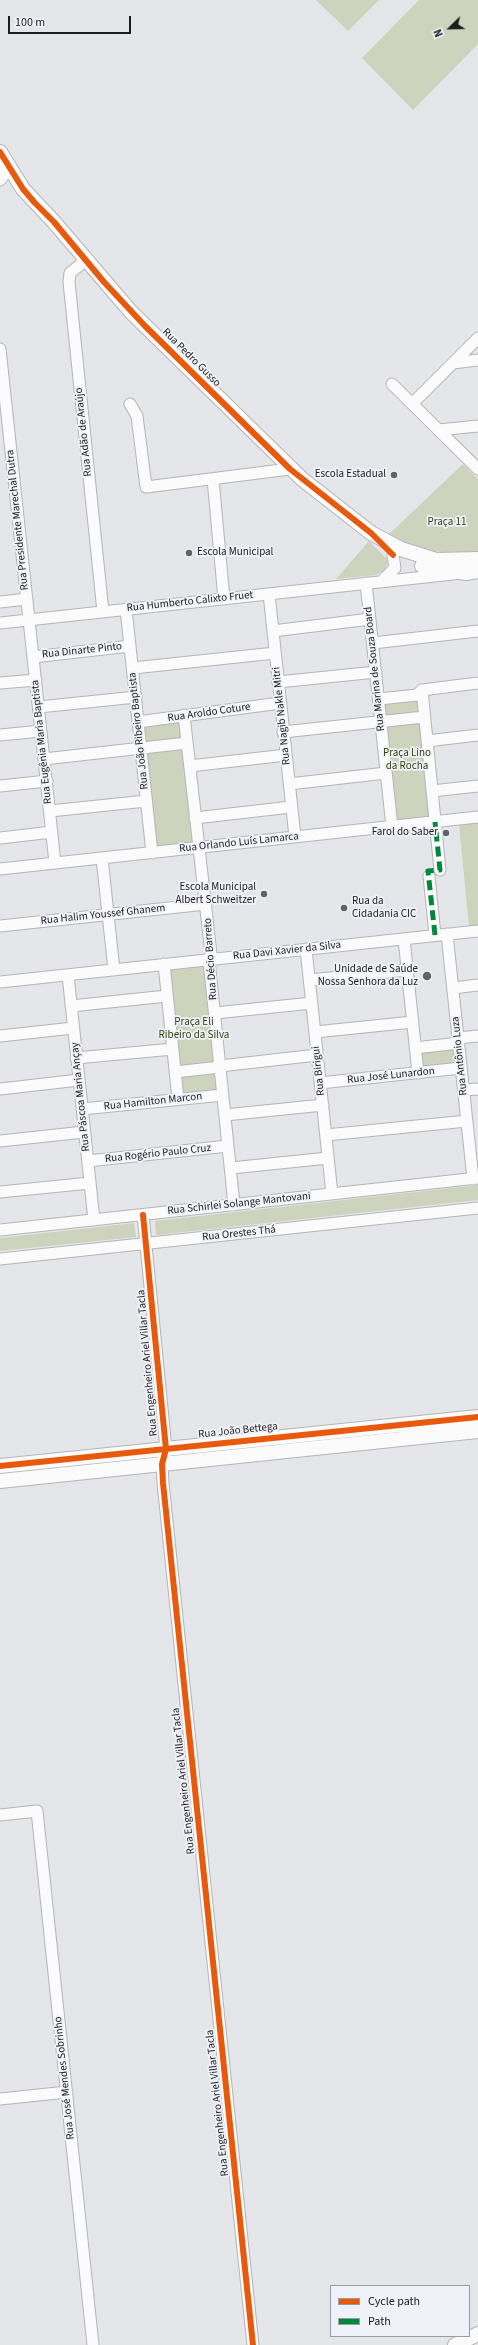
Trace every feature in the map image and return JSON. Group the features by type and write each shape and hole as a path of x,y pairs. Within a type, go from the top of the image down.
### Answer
{"main road":[{"name":"Rua Pedro Gusso","path":"2,157 40,198 54,222 145,326 290,469 371,533 393,554 421,566 472,572"},
{"name":"Rua Pedro Gusso","path":"371,533 426,558 447,561 478,559"},
{"name":"Rua João Bettega","path":"0,1466 478,1417"},
{"path":"423,1422 423,1436"},
{"path":"0,1481 478,1431"},
{"path":"455,2345 473,2339"}],"street":[{"path":"0,180 4,175 2,157"},
{"name":"Rua Adão de Araújo","path":"86,260 70,273 69,282 103,612"},
{"path":"412,404 478,338"},
{"name":"Rua Presidente Marechal Dutra","path":"0,349 29,620"},
{"path":"453,363 478,360"},
{"path":"392,384 478,469"},
{"path":"130,404 137,416 146,487 290,469"},
{"path":"439,430 478,426"},
{"path":"213,478 224,599"},
{"path":"380,582 395,568 393,554"},
{"name":"Rua Humberto Calixto Fruet","path":"0,623 472,572"},
{"name":"Rua Marina de Souza Board","path":"366,583 392,827"},
{"name":"Rua Nagib Nakle Mitri","path":"269,594 294,837"},
{"path":"0,602 27,599"},
{"name":"Rua João Ribeiro Baptista","path":"126,609 152,853"},
{"path":"273,631 370,619"},
{"name":"Rua Eugênia Maria Baptista","path":"29,620 55,863"},
{"path":"373,643 478,631"},
{"name":"Rua Dinarte Pinto","path":"33,657 130,646"},
{"path":"132,668 275,653"},
{"path":"278,682 376,672"},
{"path":"0,683 36,680"},
{"path":"379,699 417,695 422,690 478,683"},
{"path":"422,690 440,870"},
{"path":"39,707 136,697"},
{"name":"Rua Aroldo Coture","path":"138,722 280,703"},
{"name":"Rua Décio Barreto","path":"184,715 206,904 211,954 209,960 234,1205"},
{"path":"283,732 424,717"},
{"path":"0,735 41,731"},
{"path":"427,741 478,735"},
{"path":"44,760 187,743"},
{"path":"190,766 286,755"},
{"path":"289,784 386,773"},
{"path":"0,786 47,781"},
{"path":"432,791 478,786"},
{"path":"50,811 146,800"},
{"path":"195,818 291,807"},
{"name":"Rua Orlando Luís Lamarca","path":"0,869 478,817"},
{"path":"0,838 52,832"},
{"path":"102,858 114,970"},
{"path":"429,876 435,935"},
{"name":"Rua Halim Youssef Ghanem","path":"0,926 206,904"},
{"name":"Rua Davi Xavier da Silva","path":"0,982 478,931"},
{"name":"Rua Antônio Luza","path":"447,934 467,1121 474,1141 475,1178"},
{"path":"404,939 418,1073"},
{"name":"Rua Birigui","path":"306,949 332,1194"},
{"path":"164,964 178,1099"},
{"path":"310,980 407,970"},
{"name":"Rua Páscoa Maria Ançay","path":"68,975 94,1220"},
{"path":"453,988 478,985"},
{"path":"71,1006 167,996"},
{"path":"215,1013 312,1003"},
{"path":"315,1032 412,1022"},
{"path":"0,1036 73,1028"},
{"path":"415,1048 478,1036"},
{"path":"76,1058 172,1049"},
{"path":"175,1072 317,1055"},
{"name":"Rua José Lunardon","path":"320,1083 461,1068"},
{"path":"0,1089 79,1080"},
{"path":"464,1090 478,1088"},
{"name":"Rua Hamilton Marcon","path":"82,1109 223,1095"},
{"path":"225,1115 323,1105"},
{"path":"326,1135 467,1121"},
{"path":"0,1141 84,1132"},
{"name":"Rua Rogério Paulo Cruz","path":"88,1161 228,1146"},
{"path":"231,1168 328,1158"},
{"name":"Rua Schirlei Solange Mantovani","path":"0,1230 475,1178"},
{"path":"0,1192 90,1183"},
{"name":"Rua Orestes Thá","path":"0,1259 146,1245 478,1208"},
{"name":"Rua Engenheiro Ariel Villar Tacla","path":"143,1214 166,1449 162,1464 253,2345"},
{"name":"Rua José Mendes Sobrinho","path":"0,1815 37,1811 93,2345"},
{"path":"0,2099 66,2092"}],"green space":[{"path":"316,0 379,0 348,31"},
{"path":"419,0 478,0 478,44 413,110 362,58"},
{"name":"Praça 11","path":"463,464 478,479 478,552 454,553 431,551 410,546 387,536"},
{"path":"369,541 388,560 386,569 376,575 336,579"},
{"name":"Praça Lino da Rocha","path":"419,698 432,818 395,822 382,702"},
{"path":"180,722 193,845 156,848 143,726"},
{"path":"478,822 478,926 469,927 459,824"},
{"name":"Praça Eli Ribeiro da Silva","path":"208,965 220,1090 180,1094 167,969"},
{"path":"456,1047 458,1064 421,1068 419,1051"},
{"path":"478,1185 478,1200 156,1235 155,1221"},
{"path":"134,1223 136,1237 0,1251 0,1238"}],"marked path":[{"path":"435,822 440,870 428,871 435,935"}],"cycle path":[{"path":"0,152 23,189 54,222 104,282 145,326 290,469 371,533 393,555"},
{"path":"143,1215 166,1449 162,1464 163,1483 253,2345"},
{"path":"0,1466 478,1417"}],"place":[{"name":"Escola Estadual","path":"394,475"},
{"name":"Escola Municipal","path":"189,553"},
{"name":"Farol do Saber","path":"446,833"},
{"name":"Escola Municipal Albert Schweitzer","path":"264,894"},
{"name":"Rua da Cidadania CIC","path":"344,908"},
{"name":"Unidade de Saúde Nossa Senhora da Luz","path":"427,976"}]}
